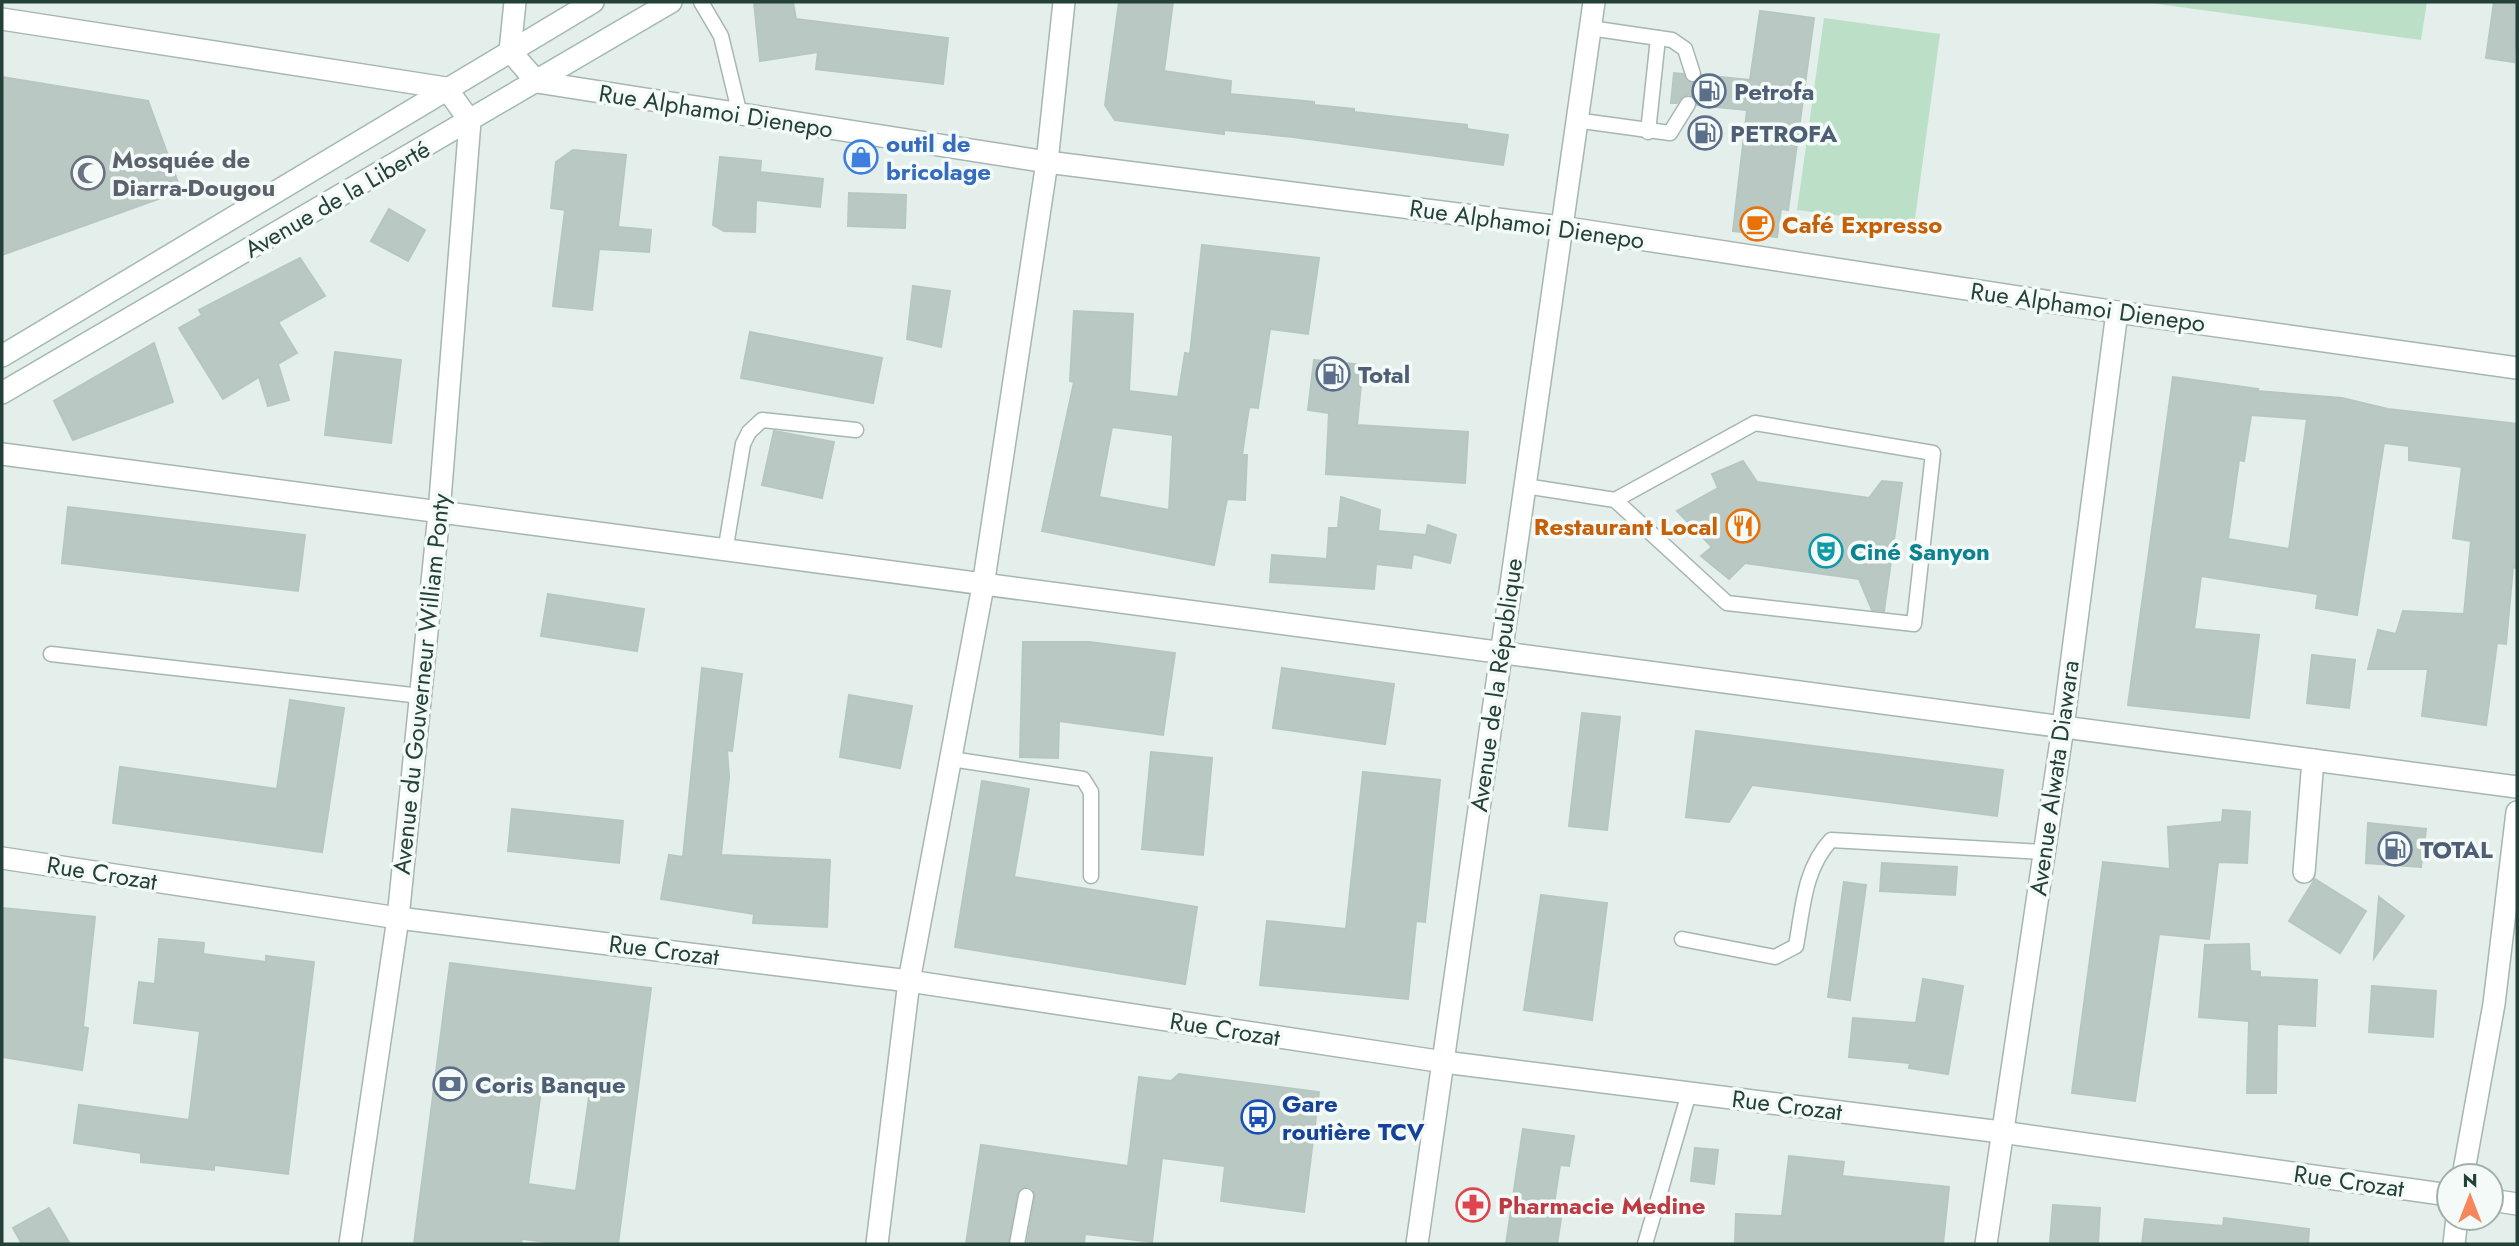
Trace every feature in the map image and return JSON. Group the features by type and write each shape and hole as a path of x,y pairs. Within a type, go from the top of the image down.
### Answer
{"street":[{"path":"515,2 510,51 537,82"},
{"name":"Avenue de la Liberté","path":"2,356 593,2"},
{"name":"Avenue de la Liberté","path":"2,393 671,2"},
{"path":"877,1244 909,981 983,586 1047,162 1064,2"},
{"name":"Avenue de la République","path":"1417,1244 1575,120 1594,2"},
{"path":"2,19 446,88 470,121"},
{"name":"Rue Alphamoi Dienepo","path":"537,82 1047,162 1561,227 2118,312 2517,368"},
{"name":"Avenue du Gouverneur William Ponty","path":"350,1244 398,918 439,513 470,121"},
{"name":"Avenue Alwata Diawara","path":"1986,1244 2063,727 2118,312"},
{"path":"2,454 725,552 2517,787"},
{"path":"2304,872 2313,760"},
{"path":"2466,1162 2494,1004 2517,812"},
{"name":"Rue Crozat","path":"2,858 398,918 909,981 1444,1062 2001,1132 2435,1193"}],"lane":[{"path":"701,2 721,36 740,115"},
{"path":"1590,28 1672,40 1685,49 1693,74"},
{"path":"1648,132 1658,38"},
{"path":"1575,120 1670,133 1688,104"},
{"path":"725,552 743,444 749,432 762,420 856,430"},
{"path":"1525,486 1615,500 1727,603 1913,624 1933,453 1755,423 1615,500"},
{"path":"51,654 421,696"},
{"path":"951,759 1083,779 1091,792 1091,876"},
{"path":"1682,939 1775,957 1796,946 1809,874 1818,854 1831,840 2044,852"},
{"path":"1645,1244 1689,1093"},
{"path":"1017,1244 1026,1196"}],"green space":[{"path":"2143,2 2427,2 2421,40"},
{"path":"1824,18 1940,34 1914,226 1797,210"}],"building":[{"path":"754,2 793,2 796,19 948,38 943,84 816,69 818,52 760,61"},
{"path":"1119,2 1173,2 1164,71 1231,81 1230,94 1314,102 1314,105 1354,109 1354,112 1467,125 1467,129 1508,135 1503,165 1293,137 1224,130 1224,134 1115,120 1105,105"},
{"path":"2494,2 2517,2 2514,62 2486,58"},
{"path":"1760,11 1814,18 1788,210 1781,209 1777,237 1733,231 1747,110 1697,105 1696,99 1689,94 1677,103 1671,103 1674,73 1683,74 1692,83 1700,81 1702,75 1750,80"},
{"name":"Mosquée de Diarra-Dougou","path":"2,77 148,101 181,191 2,255"},
{"path":"573,150 626,155 618,227 651,230 649,252 599,249 592,310 553,306 565,210 551,208 556,162"},
{"path":"720,157 761,161 760,172 823,179 820,207 756,200 755,232 724,231 713,225"},
{"path":"849,193 906,195 905,228 848,226"},
{"path":"389,209 425,230 408,261 371,241"},
{"path":"1202,245 1319,258 1308,334 1270,329 1258,408 1249,407 1242,455 1247,455 1245,500 1227,499 1214,565 1042,531 1074,382 1070,381 1074,311 1133,314 1129,391 1178,397 1185,353 1190,354","holes":["1112,427 1173,435 1169,510 1099,497"]},
{"path":"300,258 325,296 278,322 297,353 278,364 289,400 268,406 259,377 223,399 179,328 202,315 199,310"},
{"path":"913,286 950,291 941,347 907,339"},
{"path":"750,332 882,358 873,403 741,378"},
{"path":"154,343 173,402 73,440 54,401"},
{"path":"335,352 401,360 391,443 325,435"},
{"path":"1314,360 1363,365 1357,425 1468,432 1465,483 1326,474 1329,413 1308,410"},
{"path":"2173,377 2258,389 2257,391 2342,398 2388,409 2517,424 2517,568 2513,567 2506,644 2497,643 2486,725 2422,716 2428,669 2368,669 2378,630 2396,634 2403,611 2464,614 2471,541 2453,538 2462,467 2409,460 2409,446 2384,443 2357,615 2316,608 2318,594 2201,576 2194,629 2259,635 2249,718 2128,705","holes":["2251,415 2307,419 2289,549 2228,539 2239,460 2244,461"]},
{"path":"774,431 834,442 822,498 762,485"},
{"name":"Ciné Sanyon","path":"1743,461 1757,482 1869,498 1882,481 1902,483 1884,611 1872,610 1859,579 1745,563 1729,579 1701,556 1712,547 1677,511 1718,488 1712,474"},
{"path":"1341,497 1380,510 1378,531 1426,535 1428,525 1456,535 1450,563 1413,554 1411,568 1376,564 1374,589 1270,582 1272,555 1327,559 1329,528 1338,528"},
{"path":"68,507 305,535 298,591 62,563"},
{"path":"548,594 644,609 637,651 541,636"},
{"path":"1023,642 1090,642 1175,653 1163,735 1059,721 1058,758 1020,757"},
{"path":"2312,655 2355,660 2349,708 2307,703"},
{"path":"702,668 742,674 732,751 727,750 729,777 721,855 830,860 827,927 753,923 754,914 661,899 669,855 683,857"},
{"path":"1282,668 1394,684 1385,744 1273,728"},
{"path":"849,695 912,706 900,768 840,757"},
{"path":"290,700 344,708 322,852 113,823 120,767 277,789"},
{"path":"1582,713 1620,717 1607,830 1569,826"},
{"path":"1696,731 2003,770 1997,816 1752,785 1729,822 1686,817"},
{"path":"1151,752 1212,758 1203,855 1142,849"},
{"path":"1363,772 1440,780 1425,922 1416,921 1408,999 1260,985 1267,921 1346,929"},
{"path":"982,781 1029,789 1014,877 1197,907 1185,984 955,947"},
{"path":"512,809 623,821 619,863 508,851"},
{"path":"2223,810 2250,812 2247,863 2218,862 2209,939 2159,934 2135,1101 2072,1093 2103,862 2170,869 2168,827 2222,822"},
{"path":"2368,823 2426,829 2421,867 2366,863"},
{"path":"1882,863 1957,867 1955,895 1880,891"},
{"path":"2315,879 2366,911 2340,953 2289,921"},
{"path":"1844,882 1866,885 1850,1000 1828,997"},
{"path":"1541,895 1607,903 1592,1020 1524,1010"},
{"path":"2379,897 2404,916 2374,958"},
{"path":"2,908 95,917 83,1027 88,1028 82,1070 2,1057"},
{"path":"159,939 204,943 203,954 266,962 266,956 314,962 288,1174 214,1165 214,1170 141,1162 141,1153 74,1143 79,1105 189,1120 200,1031 134,1023 139,982 155,984"},
{"path":"2249,944 2250,971 2260,972 2260,977 2317,980 2315,1026 2277,1024 2276,1093 2247,1093 2249,1021 2199,1017 2205,945"},
{"path":"450,963 651,988 618,1244 563,1244 522,1239 521,1244 414,1244","holes":["542,1084 590,1090 576,1191 528,1184"]},
{"path":"1923,979 1963,986 1948,1074 1909,1068 1910,1063 1849,1057 1853,1018 1916,1023"},
{"path":"2372,986 2436,991 2433,1037 2369,1032"},
{"path":"1179,1074 1319,1092 1304,1212 1221,1201 1225,1166 1162,1158 1152,1242 1085,1234 1084,1244 1027,1244 1035,1197 1033,1189 1027,1186 1017,1194 1008,1244 966,1244 981,1145 1128,1166 1139,1077 1171,1081"},
{"path":"1523,1129 1574,1136 1569,1166 1560,1165 1554,1204 1563,1206 1557,1244 1506,1244"},
{"path":"1695,1148 1718,1150 1714,1184 1691,1181"},
{"path":"1789,1156 1844,1162 1842,1176 1949,1187 1943,1244 1735,1244 1736,1214 1782,1216"},
{"path":"2053,1205 2100,1208 2098,1244 2050,1243"},
{"path":"49,1208 70,1244 22,1244 13,1228"},
{"path":"2224,1218 2309,1229 2308,1244 2142,1244 2145,1219 2223,1226"}],"place":[{"name":"Petrofa","path":"1709,91"},
{"name":"PETROFA","path":"1705,133"},
{"name":"outil de bricolage","path":"861,157"},
{"name":"Mosquée de Diarra-Dougou","path":"88,173"},
{"name":"Café Expresso","path":"1757,224"},
{"name":"Total","path":"1333,374"},
{"name":"Restaurant Local","path":"1743,526"},
{"name":"Ciné Sanyon","path":"1826,551"},
{"name":"TOTAL","path":"2395,849"},
{"name":"Coris Banque","path":"450,1084"},
{"name":"Gare routière TCV","path":"1258,1117"},
{"name":"Pharmacie Medine","path":"1473,1205"}]}
